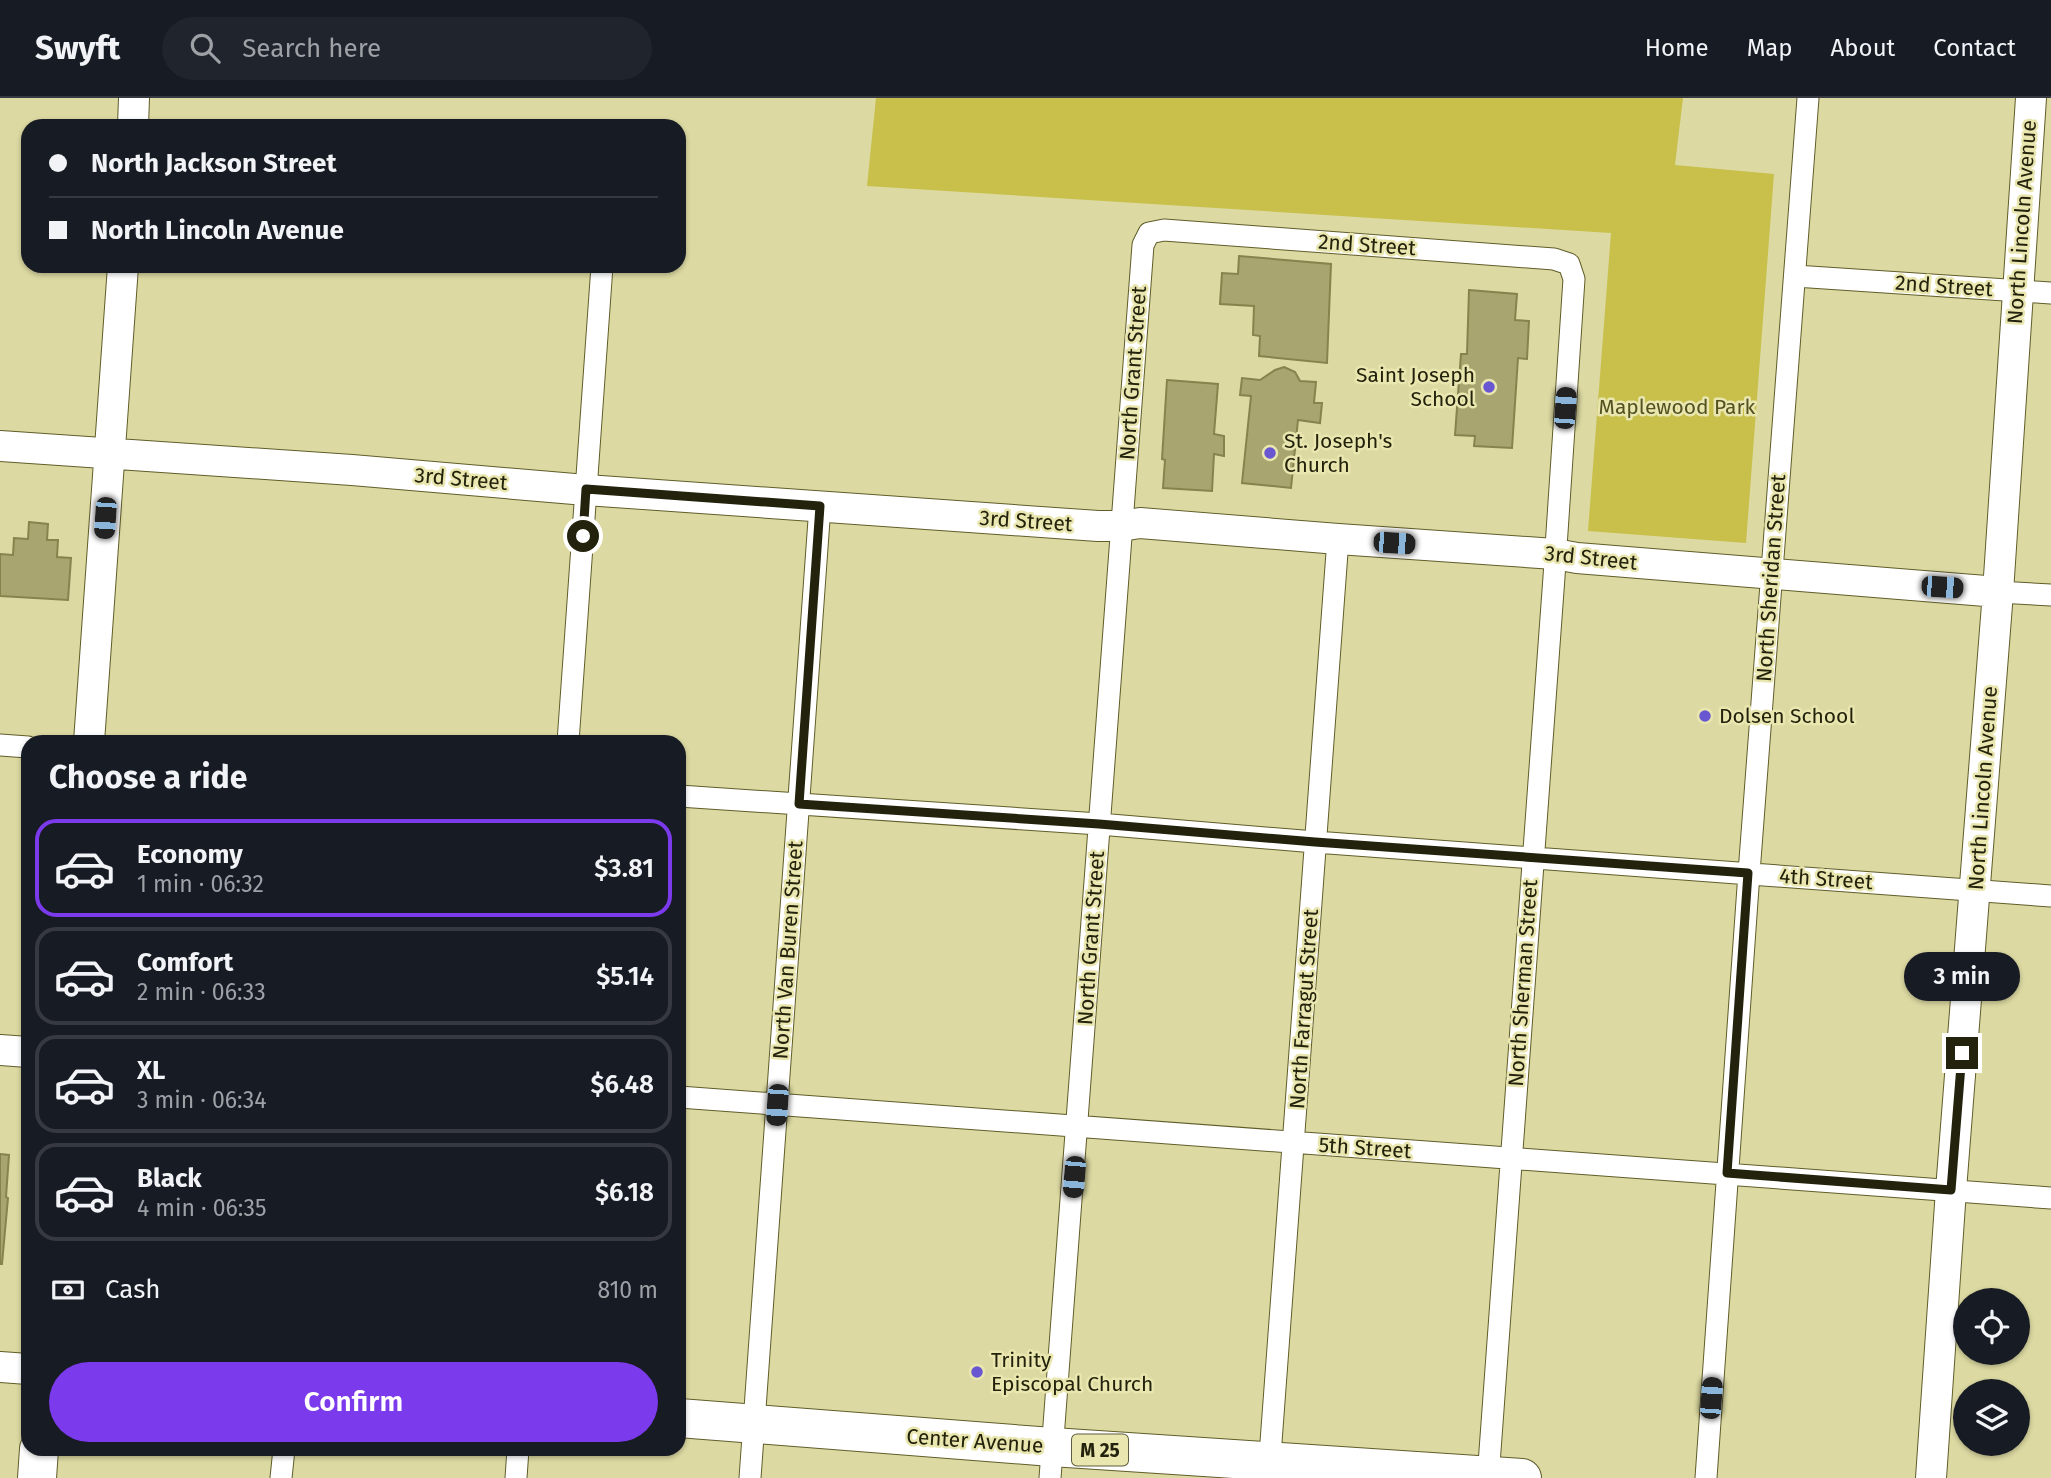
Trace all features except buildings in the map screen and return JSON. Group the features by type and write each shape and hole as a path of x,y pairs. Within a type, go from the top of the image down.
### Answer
{"highway":[{"name":"Center Avenue","path":"686,1419 755,1424 1051,1462 1499,1477"},
{"path":"37,1478 39,1456"}],"street":[{"path":"133,119 134,98"},
{"name":"North Sheridan Street","path":"1706,1478 1748,873 1808,98"},
{"name":"North Lincoln Avenue","path":"1931,1478 1998,592 2031,98"},
{"name":"2nd Street","path":"1149,233 1164,230 1554,259 1570,264 1574,278"},
{"name":"North Grant Street","path":"1051,1462 1143,244 1149,233"},
{"path":"90,735 123,273"},
{"path":"568,735 601,273"},
{"name":"2nd Street","path":"1795,276 2051,293"},
{"name":"North Sherman Street","path":"1499,1477 1510,1157 1574,278"},
{"name":"3rd Street","path":"0,446 1084,526 1140,523 2051,595"},
{"name":"North Van Buren Street","path":"750,1478 820,506"},
{"name":"North Farragut Street","path":"1269,1470 1338,539"},
{"path":"0,745 21,746"},
{"name":"4th Street","path":"686,796 1099,824 2051,895"},
{"path":"0,1050 21,1052"},
{"name":"5th Street","path":"686,1098 2051,1198"},
{"path":"0,1367 21,1368"},
{"path":"281,1478 283,1456"},
{"path":"516,1478 518,1456"}],"green space":[{"name":"Maplewood Park","path":"876,98 1683,98 1675,165 1774,174 1746,543 1588,531 1611,233 867,186"}],"place":[{"name":"Saint Joseph School","path":"1489,387"},
{"name":"St. Joseph's Church","path":"1270,453"},
{"name":"Dolsen School","path":"1705,716"},
{"name":"Trinity Episcopal Church","path":"977,1372"}],"route":[{"path":"583,536 586,489 820,506 799,804 1748,873 1727,1173 1951,1190 1962,1053"}]}
